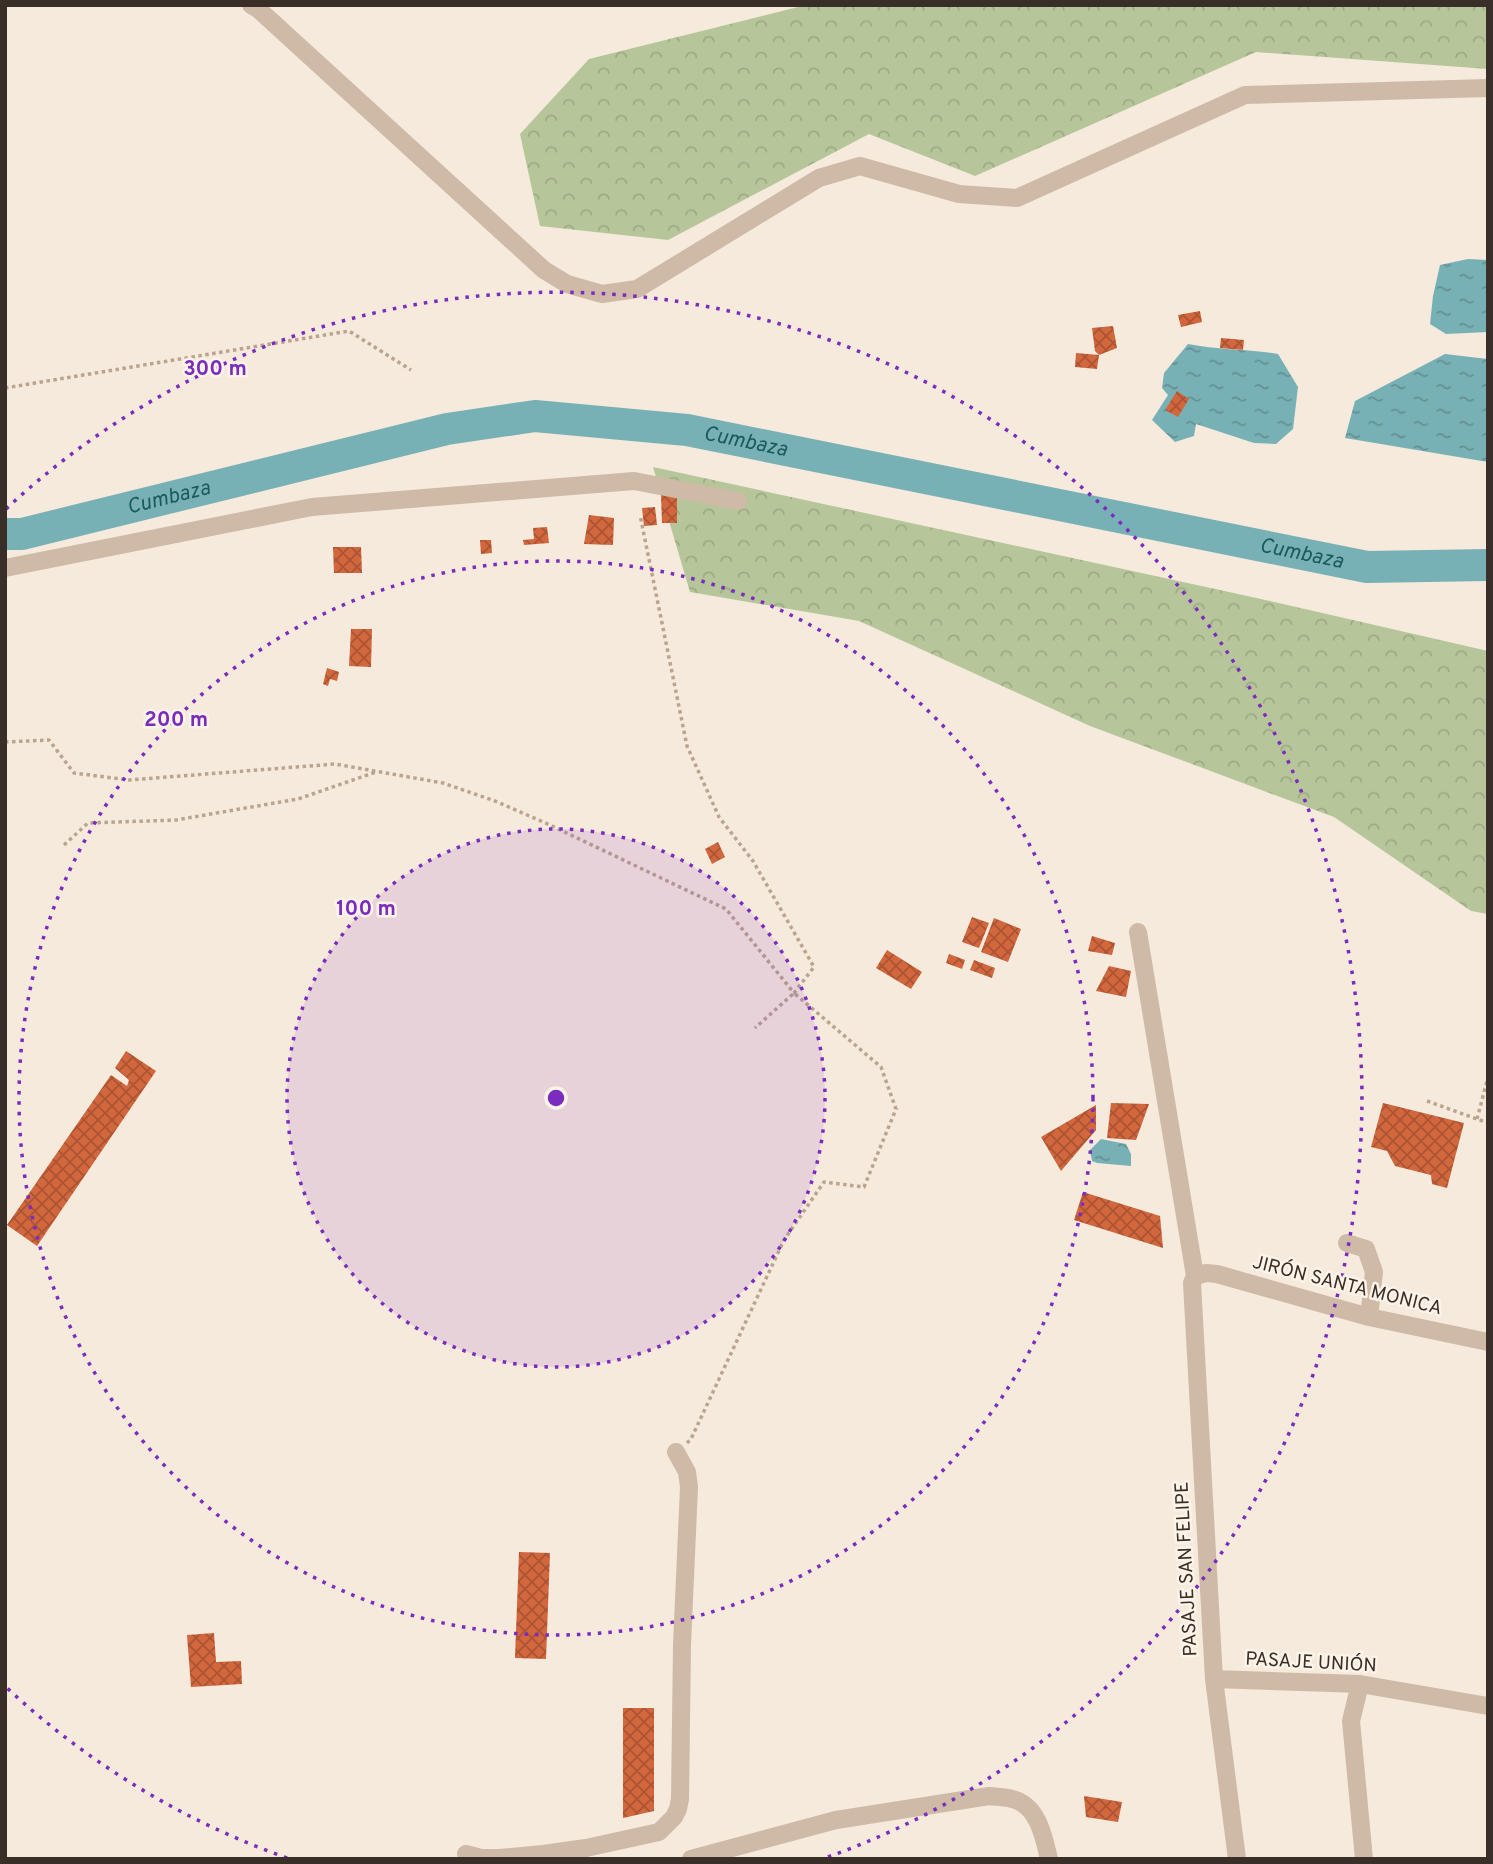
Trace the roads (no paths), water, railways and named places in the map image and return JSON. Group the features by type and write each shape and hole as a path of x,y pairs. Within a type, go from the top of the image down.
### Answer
{"street":[{"path":"251,5 544,270 567,284 602,294 637,289 819,178 860,166 959,194 1017,198 1245,95 1488,88"},
{"path":"5,568 312,507 634,481 738,501"},
{"name":"PASAJE SAN FELIPE","path":"1138,932 1195,1276 1192,1283 1214,1679 1237,1859"},
{"path":"1347,1243 1366,1249 1374,1272 1369,1317"},
{"name":"JIRÓN SANTA MONICA","path":"1195,1276 1217,1274 1369,1317 1488,1342"},
{"path":"466,1854 481,1858 500,1858 586,1848 659,1832 674,1818 680,1799 682,1645 689,1487 687,1472 676,1452"},
{"name":"PASAJE UNIÓN","path":"1214,1679 1360,1684 1488,1706"},
{"path":"1360,1684 1351,1721 1364,1859"},
{"path":"691,1859 836,1820 989,1796 1014,1799 1026,1806 1040,1824 1049,1859"}],"water":[{"path":"1468,259 1488,260 1488,332 1446,334 1430,324 1440,265"},
{"path":"1188,344 1278,354 1298,387 1293,429 1276,444 1254,443 1196,424 1194,436 1175,442 1152,420 1168,395 1162,388 1164,373"},
{"path":"1445,354 1488,359 1488,462 1345,438 1355,401"},
{"path":"1101,1139 1126,1144 1131,1154 1131,1166 1092,1161 1090,1150"}],"waterway":[{"name":"Cumbaza","path":"5,534 22,534 447,429 535,416 687,430 1367,567 1488,565"}]}
